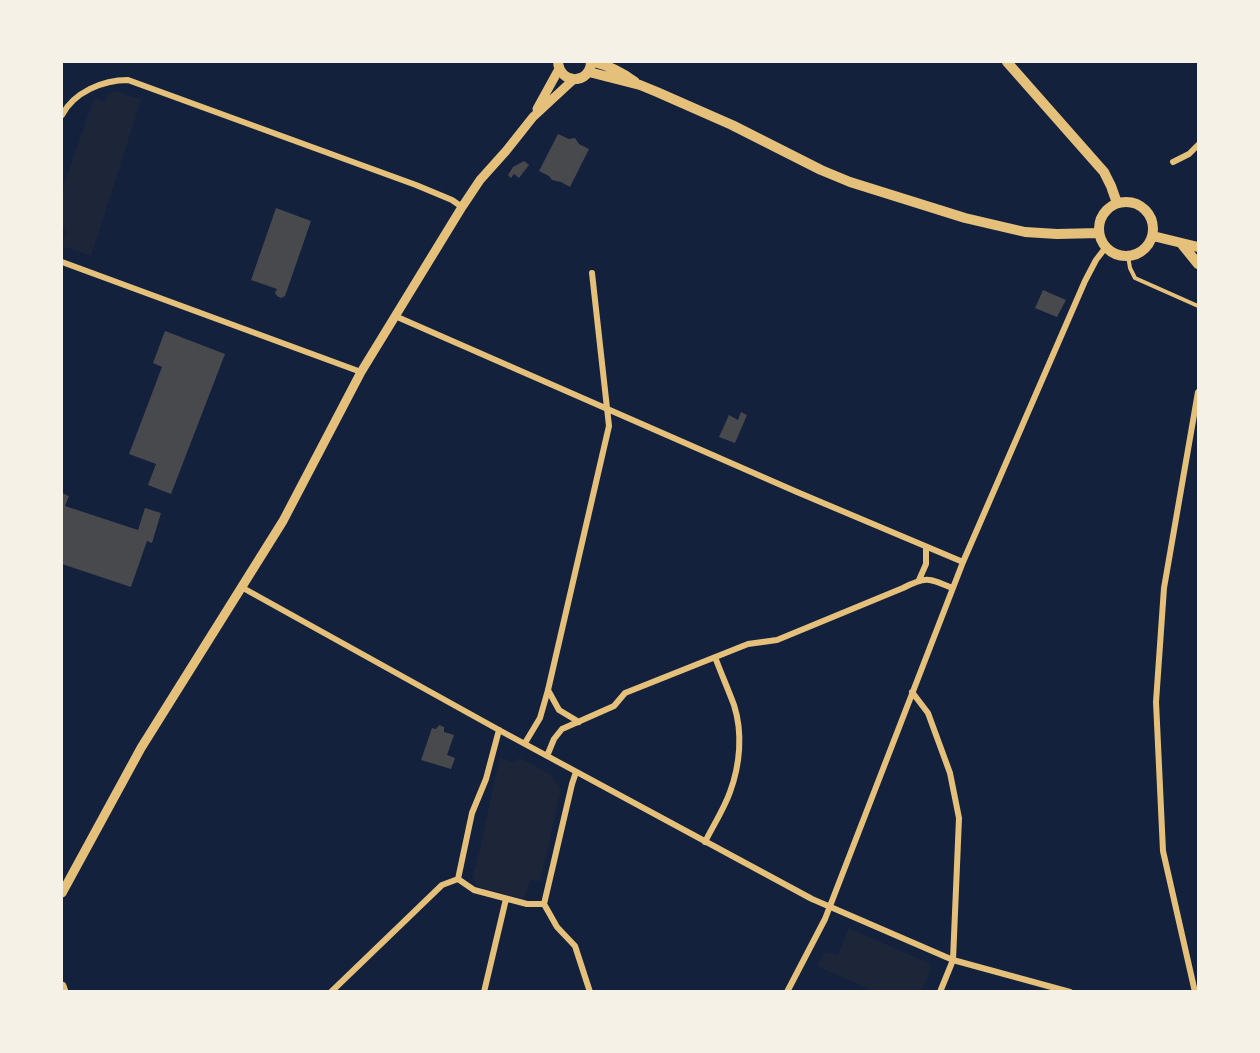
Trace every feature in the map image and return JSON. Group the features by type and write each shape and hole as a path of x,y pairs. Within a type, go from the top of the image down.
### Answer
{"main road":[{"path":"1007,62 1104,172 1117,203"},
{"path":"558,64 562,74 574,79 580,79 591,65 609,66 624,73 640,86 732,125 821,170 850,182 965,218 1025,232 1099,233"},
{"path":"1133,202 1145,209 1153,222 1153,236 1149,244 1136,254 1116,255 1101,241 1099,233 1101,217 1117,203 1133,202"},
{"path":"1153,236 1198,247"},
{"path":"1181,243 1198,264"}],"street":[{"path":"533,117 558,64"},
{"path":"62,893 141,748 283,521 361,372 462,207 480,180 533,117 574,79"},
{"path":"62,115 70,102 78,95 97,86 128,80 416,185 452,200 462,207"},
{"path":"1173,162 1189,154 1198,146"},
{"path":"788,992 825,919 963,562 1085,281 1096,260 1106,248"},
{"path":"62,262 361,372"},
{"path":"525,743 540,718 548,690 609,426 592,273"},
{"path":"394,316 926,548 963,562"},
{"path":"1195,992 1163,851 1156,702 1164,588 1198,392"},
{"path":"1190,436 1198,439"},
{"path":"919,580 926,564 926,548"},
{"path":"547,756 554,739 562,729 614,706 625,693 748,644 777,640 919,580 932,579 952,588"},
{"path":"243,588 576,772 828,907 953,960 1070,992"},
{"path":"705,842 730,794 737,768 739,745 739,724 715,657"},
{"path":"548,690 559,710 579,722"},
{"path":"912,692 928,713 950,773 959,818 953,960 940,992"},
{"path":"458,879 472,813 486,779 499,730"},
{"path":"576,772 544,904 557,927 575,946 590,992"},
{"path":"458,879 474,890 527,904 544,904"},
{"path":"331,992 442,885 458,879"},
{"path":"484,992 506,899"},
{"path":"62,986 64,992"}],"lane":[{"path":"1128,256 1135,278 1198,306"}],"shaded area":[{"path":"115,91 141,100 91,256 62,246 67,230 62,228 62,190 94,98 105,102 108,94"},
{"path":"500,757 512,763 520,758 551,775 561,789 540,882 530,879 524,899 478,887 473,879"},
{"path":"849,928 926,962 931,967 922,991 874,991 817,966 825,952 838,955"}],"building":[{"path":"558,134 569,139 575,138 579,144 589,149 570,187 552,180 539,171"},
{"path":"524,161 529,165 519,178 514,174 511,178 508,175 513,167"},
{"path":"276,208 311,221 285,296 281,298 275,293 277,289 251,280"},
{"path":"1043,290 1066,300 1057,317 1035,308"},
{"path":"165,331 225,354 171,494 148,485 156,464 129,454 162,367 153,363"},
{"path":"741,412 747,415 735,443 719,437 729,415 738,420"},
{"path":"62,493 69,496 65,506 138,530 145,508 161,513 152,543 147,541 131,587 62,564"},
{"path":"439,725 444,727 444,732 454,735 447,755 455,758 451,769 421,760 432,728 436,729"}]}
